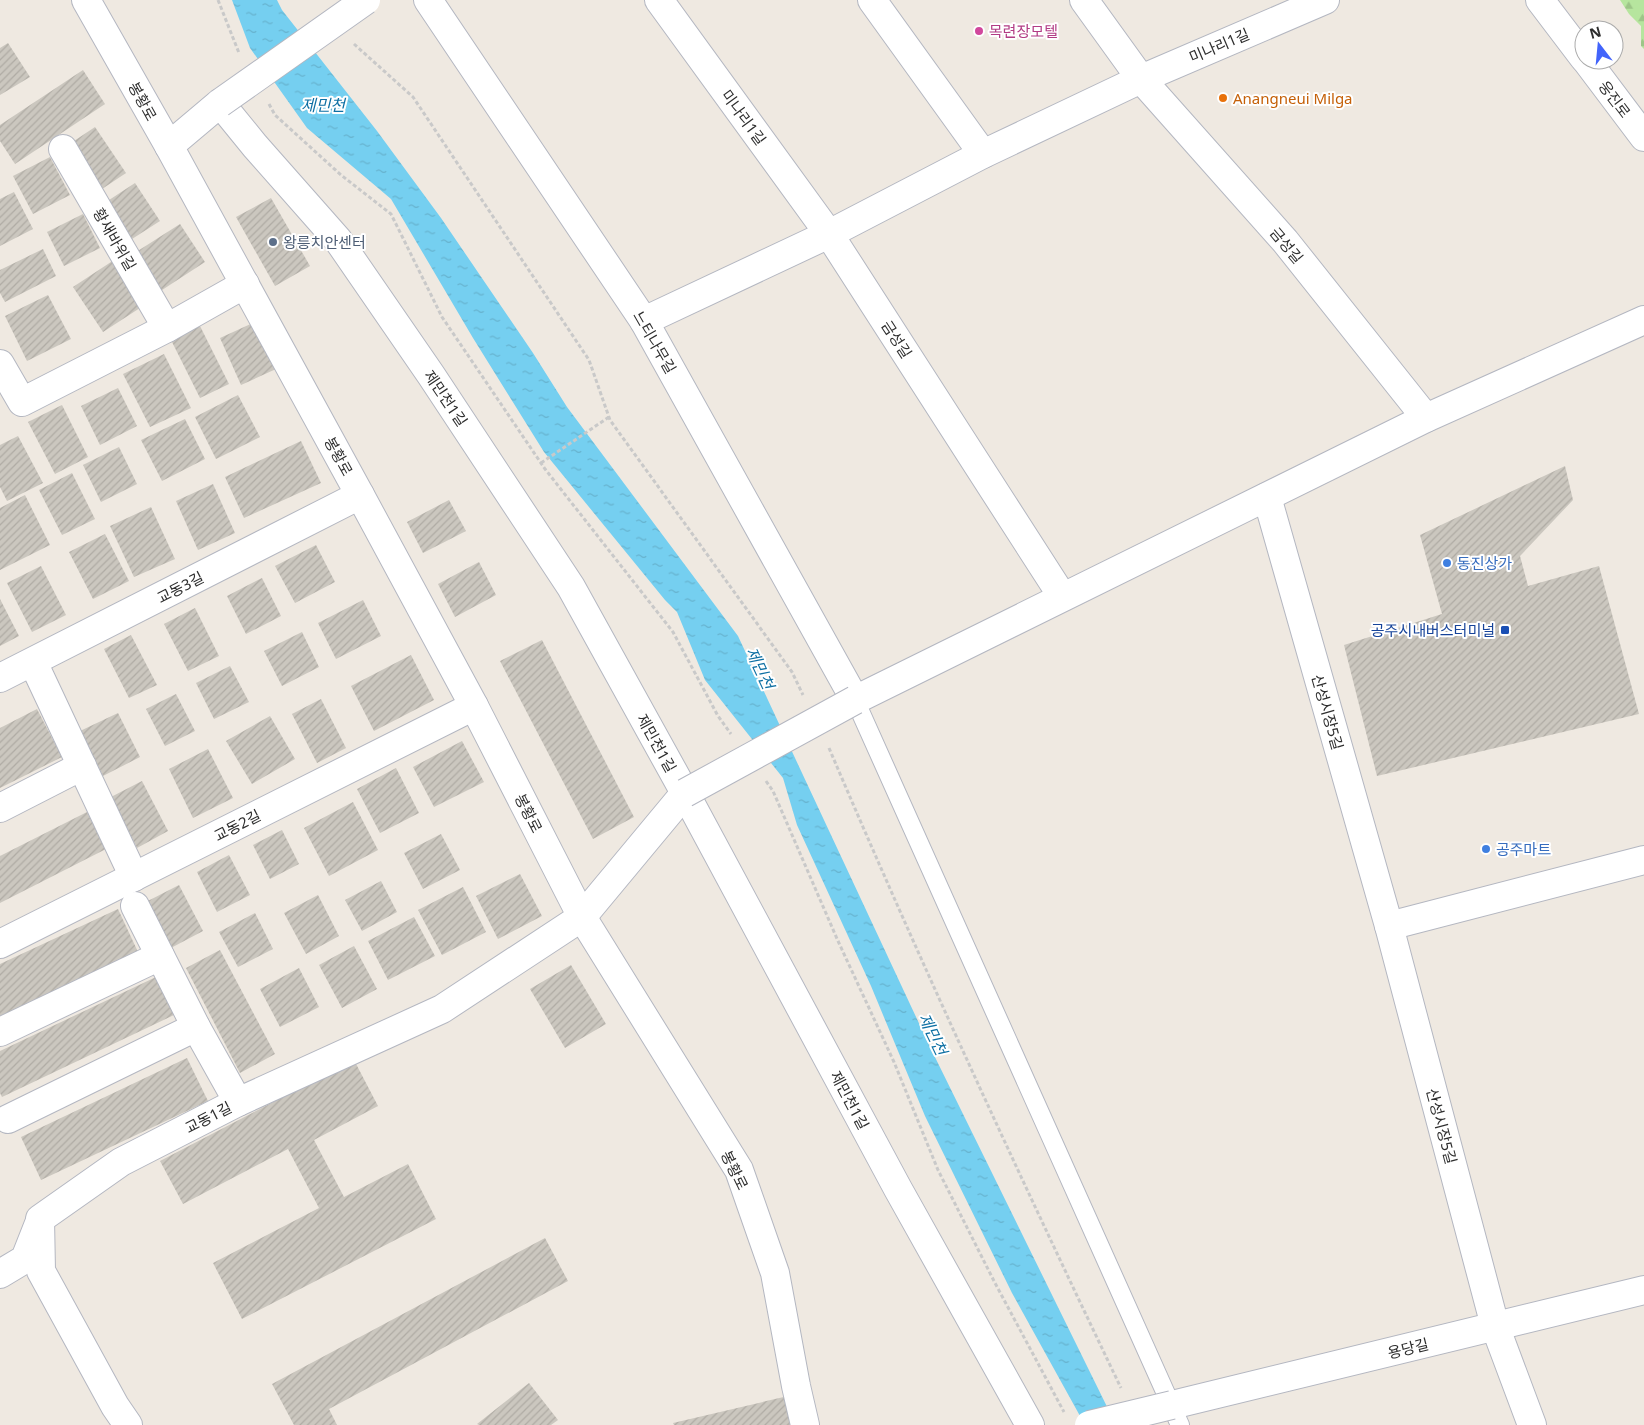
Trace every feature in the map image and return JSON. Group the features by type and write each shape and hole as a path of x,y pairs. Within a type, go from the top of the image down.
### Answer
{"street":[{"name":"봉황로","path":"86,0 245,284 360,495 474,706 582,917 739,1170 775,1273 796,1386 806,1425"},
{"path":"168,146 220,103 366,0"},
{"name":"느티나무길","path":"428,0 644,320 855,700"},
{"name":"미나리1길","path":"659,0 829,234"},
{"path":"872,0 983,154"},
{"path":"1084,0 1141,79"},
{"name":"미나리1길","path":"644,320 829,234 983,154 1293,5 1325,0"},
{"name":"웅진로","path":"1540,0 1574,45"},
{"name":"웅진로","path":"1593,70 1644,137"},
{"name":"금성길","path":"1141,79 1285,241 1426,418"},
{"name":"제민천1길","path":"220,103 255,146 338,240 431,375 571,587 685,793 898,1189 1030,1425"},
{"name":"황새바위길","path":"63,149 167,328"},
{"name":"금성길","path":"829,234 1062,596"},
{"path":"0,364 22,402 167,328 245,284"},
{"path":"582,917 685,793 855,700 1062,596 1426,418 1644,320"},
{"name":"교동3길","path":"0,678 360,495"},
{"name":"산성시장5길","path":"1267,497 1389,926 1495,1326 1532,1425"},
{"path":"33,662 134,877"},
{"name":"교동2길","path":"0,944 474,706"},
{"path":"0,808 82,766"},
{"path":"1389,926 1644,860"},
{"path":"135,906 196,1027 238,1102"},
{"name":"교동1길","path":"40,1219 122,1162 238,1102 442,1009 582,917"},
{"path":"0,1032 160,956"},
{"path":"8,1119 196,1027"},
{"path":"0,1274 25,1259 40,1219"},
{"path":"40,1219 41,1271 128,1425"},
{"name":"용당길","path":"1078,1421 1176,1415 1495,1326 1644,1290"}],"lane":[{"path":"855,700 1176,1415"}],"path":[{"path":"218,0 243,60"},
{"path":"349,39 413,97 589,360 609,417 792,672 805,698"},
{"path":"266,99 276,115 341,175 391,214 442,317 541,462 673,632 718,716 735,739"},
{"path":"541,462 609,417"},
{"path":"826,741 886,883 1043,1225 1122,1390"},
{"path":"762,776 773,791 838,941 894,1062 938,1170 995,1283 1078,1421"}],"green space":[{"path":"1620,0 1644,0 1644,49 1641,46 1641,26 1629,14"}],"water":[{"name":"제민천","path":"232,0 277,0 282,10 377,131 441,218 533,353 567,407 738,636 931,1049 1116,1425 1085,1425 1012,1293 925,1116 871,986 797,825 783,778 705,680 677,612 665,600 544,452 473,338 391,199 307,128 250,48"}],"building":[{"path":"8,43 30,77 0,95 0,48"},
{"path":"83,70 105,104 15,164 0,141 0,125"},
{"path":"95,127 126,173 102,189 71,143"},
{"path":"50,157 70,195 33,214 13,176"},
{"path":"135,183 160,221 132,239 106,202"},
{"path":"14,192 33,229 0,246 0,199"},
{"name":"왕릉치안센터","path":"271,198 310,266 275,286 236,217"},
{"path":"83,214 100,248 64,266 47,232"},
{"path":"180,224 205,262 159,292 133,254"},
{"path":"43,249 56,276 5,302 0,293 0,270"},
{"path":"114,260 143,306 103,332 73,287"},
{"path":"48,295 71,339 27,361 5,316"},
{"path":"255,322 276,369 241,385 220,338"},
{"path":"200,326 229,384 200,398 171,340"},
{"path":"164,354 191,408 150,427 123,374"},
{"path":"118,388 137,426 100,445 81,406"},
{"path":"238,395 260,437 216,459 195,417"},
{"path":"62,405 88,457 55,474 28,422"},
{"path":"185,419 205,459 162,481 141,440"},
{"path":"18,436 43,483 7,501 0,487 0,445"},
{"path":"301,441 321,483 244,518 225,477"},
{"path":"119,447 137,484 101,502 83,465"},
{"name":"공주시내버스터미널","path":"1565,466 1573,500 1520,556 1528,586 1599,566 1639,714 1377,776 1344,645 1442,614 1420,535"},
{"path":"72,473 95,519 62,535 39,490"},
{"path":"213,484 235,533 198,550 176,501"},
{"path":"25,495 50,545 0,570 0,508"},
{"path":"449,500 466,531 423,553 407,522"},
{"path":"151,507 175,559 134,577 110,526"},
{"path":"105,534 129,581 93,599 69,552"},
{"path":"316,545 335,582 295,603 275,566"},
{"path":"479,562 496,595 455,617 438,584"},
{"path":"41,566 66,615 32,632 7,583"},
{"path":"262,578 281,616 246,634 227,596"},
{"path":"0,599 19,636 0,646"},
{"path":"363,600 381,636 336,659 318,623"},
{"path":"195,608 219,656 188,671 164,624"},
{"path":"302,632 319,667 282,686 264,651"},
{"path":"131,635 157,685 129,698 104,649"},
{"path":"542,640 634,817 593,839 500,661"},
{"path":"411,655 434,700 374,731 351,686"},
{"path":"230,666 249,702 214,719 196,683"},
{"path":"176,694 195,731 165,746 146,709"},
{"path":"321,699 346,748 317,763 292,714"},
{"path":"37,709 62,757 0,788 0,728"},
{"path":"118,713 140,757 103,776 80,731"},
{"path":"270,716 295,759 252,784 226,741"},
{"path":"462,741 484,782 434,807 413,767"},
{"path":"208,749 233,798 193,818 169,769"},
{"path":"396,768 419,813 380,833 357,789"},
{"path":"142,781 168,831 137,848 111,797"},
{"path":"353,802 378,850 329,876 304,828"},
{"path":"87,812 106,849 0,903 0,856"},
{"path":"282,830 299,864 270,879 253,845"},
{"path":"441,834 460,870 423,889 404,853"},
{"path":"229,855 250,895 217,912 197,872"},
{"path":"520,874 542,916 498,939 476,896"},
{"path":"381,881 397,912 362,931 345,900"},
{"path":"179,885 203,931 169,949 144,903"},
{"path":"463,887 486,932 442,955 418,910"},
{"path":"318,895 339,936 306,954 284,913"},
{"path":"118,909 138,952 0,1017 0,964"},
{"path":"255,913 273,949 238,967 219,932"},
{"path":"414,917 435,956 388,980 368,941"},
{"path":"354,946 377,989 342,1008 319,965"},
{"path":"220,950 275,1054 240,1073 186,968"},
{"path":"571,965 606,1024 565,1048 530,989"},
{"path":"299,968 319,1007 280,1027 260,989"},
{"path":"156,977 174,1015 2,1097 0,1093 0,1051"},
{"path":"187,1058 208,1101 41,1180 21,1137"},
{"path":"354,1060 378,1106 314,1140 344,1197 408,1164 436,1219 242,1319 213,1263 319,1208 288,1149 183,1204 160,1161"},
{"path":"545,1238 568,1281 329,1409 337,1425 294,1425 272,1384"},
{"path":"529,1383 558,1420 551,1425 477,1424"},
{"path":"788,1396 795,1425 674,1425 673,1423"}],"place":[{"name":"목련장모텔","path":"979,31"},
{"name":"Anangneui Milga","path":"1223,98"},
{"name":"왕릉치안센터","path":"273,242"},
{"name":"동진상가","path":"1447,563"},
{"name":"공주시내버스터미널","path":"1505,630"},
{"name":"공주마트","path":"1486,849"}]}
